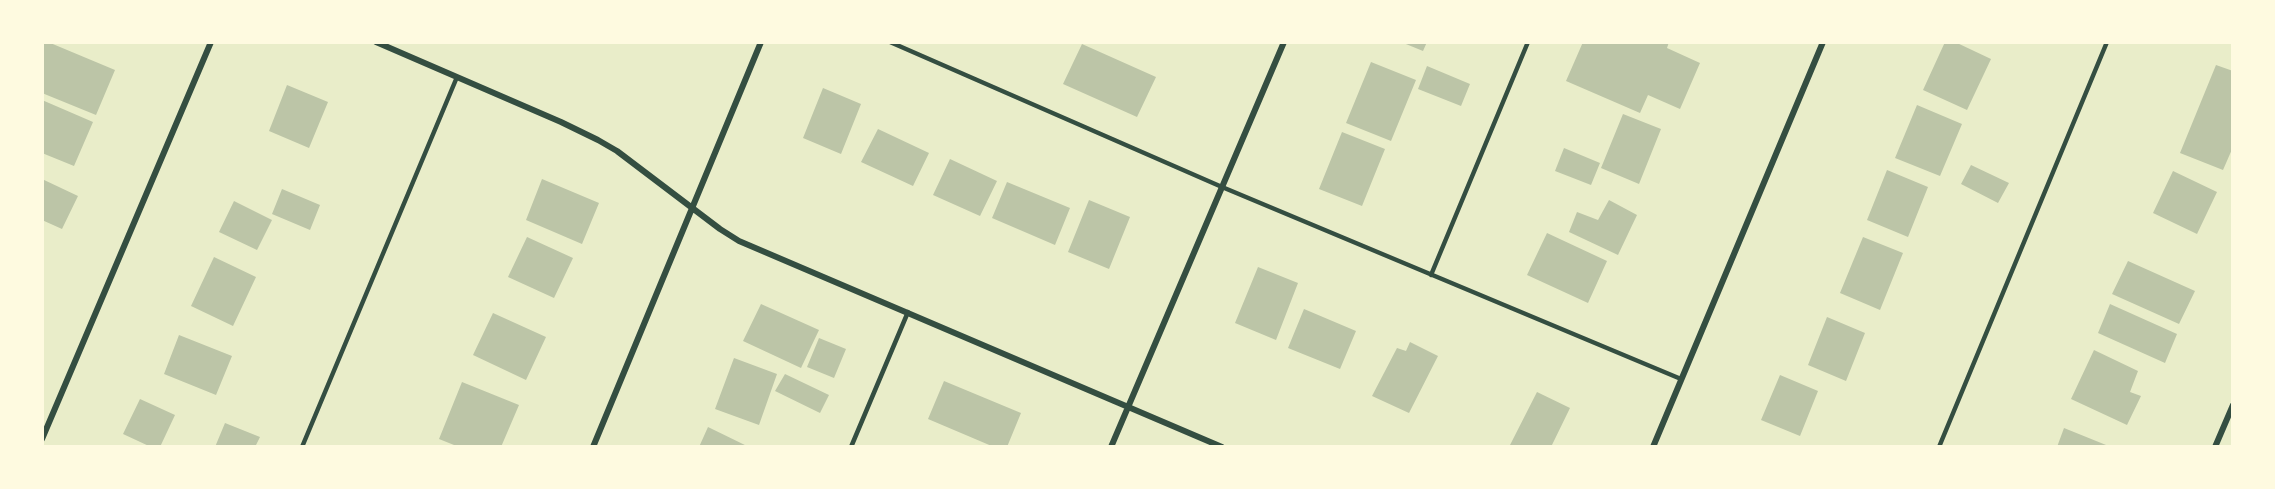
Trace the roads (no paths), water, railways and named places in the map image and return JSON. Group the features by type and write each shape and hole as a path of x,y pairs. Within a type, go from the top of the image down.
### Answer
{"street":[{"path":"42,439 211,42"},
{"path":"376,42 598,140 617,151 739,241 1222,447"},
{"path":"592,447 761,42"},
{"path":"1111,447 1284,42"},
{"path":"1653,447 1823,42"},
{"path":"2215,447 2233,405"}],"lane":[{"path":"891,42 1222,187 1681,379"},
{"path":"1431,275 1528,42"},
{"path":"1939,447 2107,42"},
{"path":"302,447 457,77"},
{"path":"851,447 908,312"}]}
